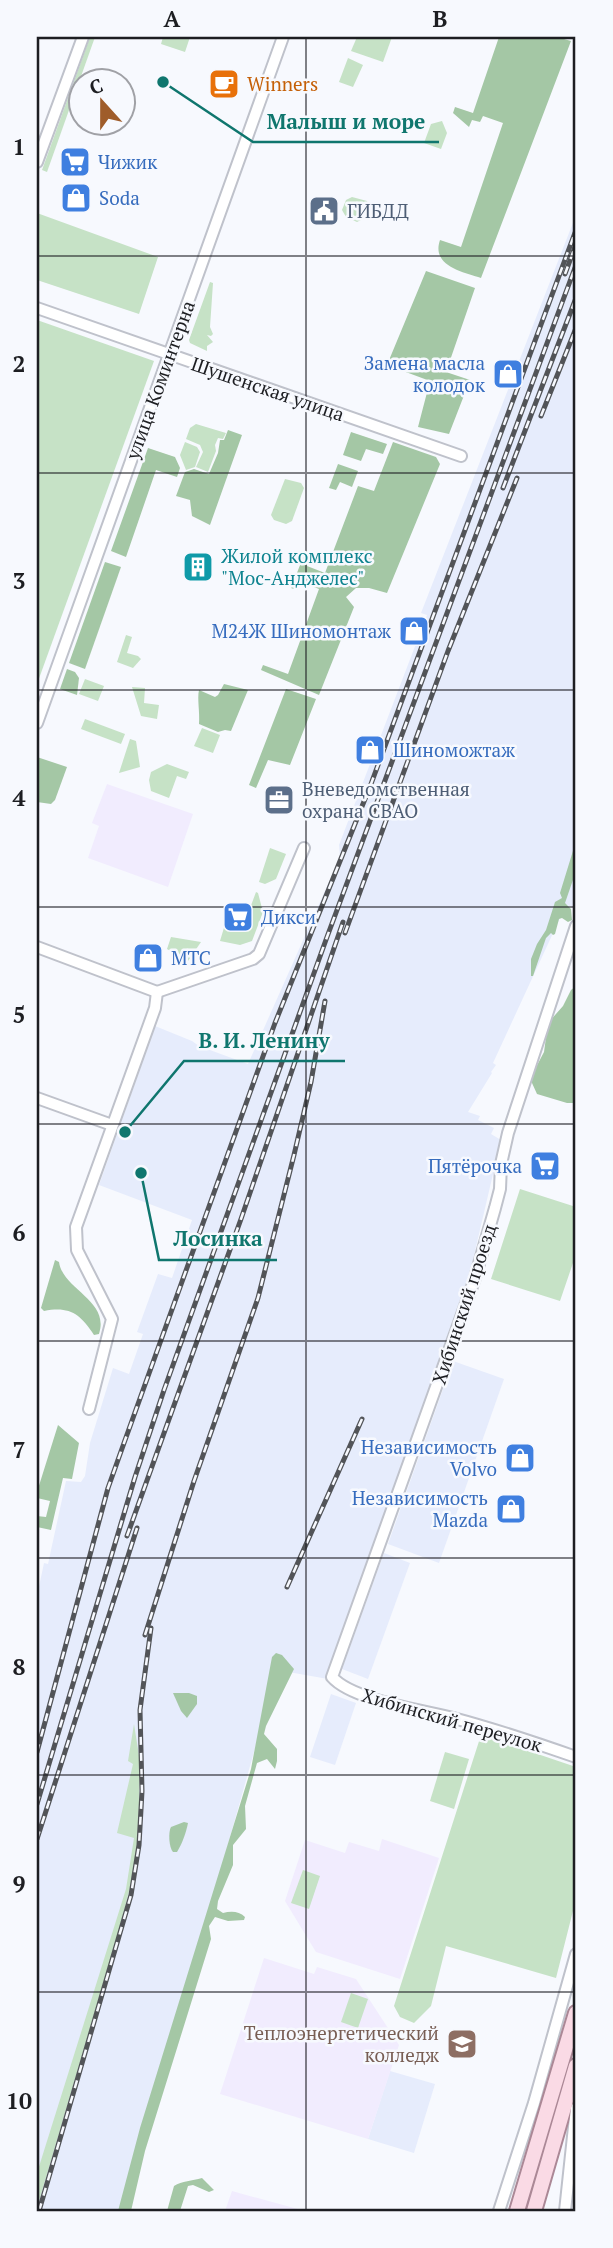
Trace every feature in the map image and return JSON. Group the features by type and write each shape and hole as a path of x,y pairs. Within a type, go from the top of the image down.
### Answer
{"main road":[{"path":"517,2211 576,2013"},
{"path":"534,2211 576,2066"}],"street":[{"path":"37,162 83,37"},
{"name":"улица Коминтерна","path":"37,723 284,37"},
{"name":"Шушенская улица","path":"37,308 461,456"},
{"path":"37,947 158,992 253,959 259,954 304,848"},
{"name":"Хибинский проезд","path":"332,1677 474,1281 495,1208 508,1133 576,926"},
{"path":"89,1409 112,1324 109,1311 82,1264 77,1250 76,1227 155,1008 158,992"},
{"path":"37,1098 112,1125"},
{"name":"Хибинский переулок","path":"332,1677 339,1685 392,1704 453,1718 576,1757"},
{"path":"499,2211 534,2104 576,1954"},
{"path":"565,2211 576,2108"}],"shaded area":[{"path":"576,215 576,898 573,907 566,905 493,1063 496,1065 468,1112 480,1116 478,1120 494,1128 491,1134 501,1140 471,1268 328,1679 277,1670 125,2211 37,2211 37,1596 44,1563 48,1564 66,1481 81,1482 85,1476 90,1443 113,1368 129,1374 143,1334 137,1332 158,1274 172,1278 192,1220 99,1185 155,1026 248,1064 340,857 339,845 427,615 421,613"},
{"path":"107,784 193,814 168,887 88,858 99,826 92,823"},
{"path":"453,1361 504,1379 439,1563 388,1544"},
{"path":"384,1553 410,1563 368,1679 342,1669"},
{"path":"331,1694 356,1703 335,1765 310,1757"},
{"path":"382,1839 439,1858 400,1979 316,1952 285,1901 305,1840 345,1853 349,1842 379,1851"},
{"path":"264,1958 314,1974 317,1967 356,1979 399,2045 368,2139 220,2094"},
{"path":"390,2071 435,2084 414,2153 368,2139"},
{"path":"232,2191 239,2193 305,2211 225,2211"}],"green space":[{"path":"90,37 95,37 85,66 80,66"},
{"path":"163,37 190,37 185,52 161,44"},
{"path":"357,37 392,37 383,62 351,51"},
{"path":"499,37 557,37 571,41 481,278 444,262 438,249 440,240 461,247 503,123 483,116 480,122 472,120 469,127 453,113 455,107 473,113"},
{"path":"348,58 363,65 353,87 339,82"},
{"path":"66,104 66,119 47,172 42,170"},
{"path":"442,121 447,133 441,149 424,143 431,124"},
{"path":"352,197 367,201 368,204 363,219 357,222 346,217 342,210 346,200"},
{"path":"37,213 158,257 139,314 37,280"},
{"path":"426,271 475,288 446,372 470,380 449,434 418,427 430,381 387,365"},
{"path":"210,282 213,283 210,327 213,334 207,335 213,342 207,346 207,351 189,340"},
{"path":"37,320 154,361 37,684"},
{"path":"196,424 226,433 223,439 218,438 208,472 196,467 203,452 200,445 186,439 190,428"},
{"path":"228,430 242,435 210,525 192,516 190,500 176,496 185,472 194,469 209,474 220,440 224,440"},
{"path":"351,432 387,444 383,454 366,449 361,461 343,455"},
{"path":"185,442 197,447 200,452 195,467 186,470 180,455"},
{"path":"393,442 436,457 440,464 387,593 356,588 346,597 354,607 319,695 261,670 263,665 288,674 319,589 301,582 297,590 291,588 304,555 310,557 307,566 325,573 358,486 374,491"},
{"path":"148,448 175,457 180,468 177,477 156,470 126,557 111,551"},
{"path":"338,464 358,471 352,487 340,482 336,490 329,488"},
{"path":"285,479 301,483 304,488 292,521 286,524 274,520 271,515"},
{"path":"105,562 121,567 85,669 69,663"},
{"path":"126,635 132,637 127,653 141,659 133,668 117,662"},
{"path":"67,669 75,672 79,678 77,695 60,689"},
{"path":"85,679 104,686 98,701 79,694"},
{"path":"224,684 248,690 231,731 218,732 199,724 198,694 199,690 215,697"},
{"path":"132,687 145,688 144,703 159,705 157,719 141,716"},
{"path":"286,689 316,699 290,765 268,760 256,788 249,785"},
{"path":"85,719 125,734 121,744 81,729"},
{"path":"202,728 220,735 213,753 194,746"},
{"path":"130,739 136,741 140,767 119,773"},
{"path":"37,757 67,767 51,804 37,802"},
{"path":"167,764 189,772 186,779 177,776 169,798 151,791 149,780 151,772"},
{"path":"576,841 576,871 565,903 571,909 572,920 568,922 559,919 555,934 551,933 546,938 531,976 531,959 546,930 555,902 562,898 560,893"},
{"path":"270,848 286,854 276,879 265,884 259,882"},
{"path":"256,892 263,912 252,941 240,945 220,941 226,921 243,927"},
{"path":"171,937 201,942 188,961 167,949"},
{"path":"576,986 576,1103 567,1103 537,1094 532,1075 544,1052 548,1023"},
{"path":"520,1189 576,1207 576,1260 560,1301 491,1279"},
{"path":"55,1260 59,1262 68,1280 98,1312 101,1322 99,1334 94,1335 74,1313 61,1310 44,1311 41,1308"},
{"path":"58,1425 79,1443 72,1479 63,1478 51,1530 37,1527 37,1516 46,1517 50,1501 37,1498 37,1492"},
{"path":"276,1653 282,1655 294,1669 264,1734 277,1749 277,1761 275,1769 267,1759 257,1763 245,1806 246,1829 233,1845 233,1865 217,1909 223,1913 238,1913 245,1917 244,1920 228,1921 215,1917 209,1926 211,1939 145,2151 131,2211 118,2211 140,2128 251,1769 272,1657"},
{"path":"173,1693 197,1696 197,1704 187,1718 181,1711"},
{"path":"134,1724 140,1762 138,1845 134,1871 37,2208 37,2173 126,1889 134,1838 117,1833 133,1764 128,1761"},
{"path":"481,1735 576,1767 576,1899 556,1978 446,1946 431,2006 414,2023 400,2017 394,2006"},
{"path":"445,1752 469,1759 454,1809 430,1801"},
{"path":"184,1822 188,1823 184,1838 177,1852 173,1852 170,1829"},
{"path":"303,1870 320,1876 309,1909 291,1903"},
{"path":"351,1993 368,1999 358,2028 341,2022"},
{"path":"202,2178 214,2190 209,2192 193,2185 188,2186 180,2211 167,2211 174,2186"}],"railway":[{"path":"37,1752 108,1488 275,1023 371,784 576,230"},
{"path":"565,274 576,244"},
{"path":"37,1804 135,1477 164,1390 327,937 576,265"},
{"path":"503,488 576,298"},
{"path":"541,416 576,328"},
{"path":"345,933 448,651 517,478"},
{"path":"127,1536 241,1219 343,922"},
{"path":"145,1635 194,1481 258,1298 311,1082 325,1001"},
{"path":"287,1587 362,1419"},
{"path":"37,1839 137,1528"},
{"path":"39,2211 131,1895 139,1845 142,1791 140,1710 151,1628"}],"place":[{"name":"Малыш и море","path":"163,82"},
{"name":"Winners","path":"224,84"},
{"name":"Чижик","path":"75,162"},
{"name":"Soda","path":"76,198"},
{"name":"ГИБДД","path":"324,211"},
{"name":"Замена масла колодок","path":"508,374"},
{"name":"Жилой комплекс \"Мос-Анджелес\"","path":"198,567"},
{"name":"М24Ж Шиномонтаж","path":"414,631"},
{"name":"Шиноможтаж","path":"370,750"},
{"name":"Вневедомственная охрана СВАО","path":"279,800"},
{"name":"Дикси","path":"238,917"},
{"name":"МТС","path":"148,958"},
{"name":"В. И. Ленину","path":"125,1132"},
{"name":"Пятёрочка","path":"545,1166"},
{"name":"Лосинка","path":"141,1173"},
{"name":"Независимость Volvo","path":"520,1458"},
{"name":"Независимость Mazda","path":"511,1509"},
{"name":"Теплоэнергетический колледж","path":"462,2044"}]}
